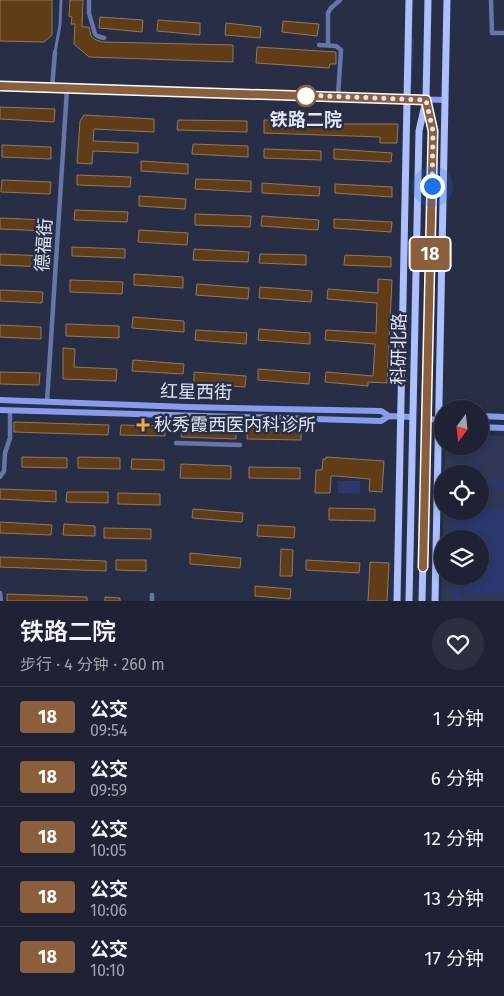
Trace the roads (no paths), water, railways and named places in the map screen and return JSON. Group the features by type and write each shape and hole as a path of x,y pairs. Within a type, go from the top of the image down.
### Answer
{"main road":[{"path":"397,601 409,0"},
{"name":"科研北路","path":"409,601 419,130 426,100 428,0"},
{"path":"440,400 447,0"},
{"path":"0,86 445,100"},
{"name":"科研北路","path":"422,601 433,131 426,100"},
{"name":"红星西街","path":"0,400 181,407 381,411 389,416 412,417"},
{"path":"47,402 47,411"},
{"path":"181,407 181,415"},
{"name":"红星西街","path":"0,410 381,421 389,416"},
{"path":"317,410 317,419"},
{"path":"489,416 504,417"},
{"path":"426,420 434,420"},
{"path":"489,427 504,428"},
{"path":"435,601 439,455"}],"street":[{"path":"52,88 60,25 61,0"},
{"path":"89,0 89,13 95,34 104,38"},
{"path":"328,45 328,13 340,0"},
{"path":"491,0 492,33 504,33"},
{"path":"319,45 336,46 341,50 338,96"},
{"path":"0,86 0,93"},
{"name":"德福街","path":"47,402 67,89"},
{"path":"0,477 4,471 5,453 10,438 10,410"},
{"path":"176,443 240,445"},
{"path":"0,593 1,601"}],"place":[{"name":"铁路二院","path":"306,96"},
{"name":"秋秀霞西医内科诊所","path":"143,425"}]}
